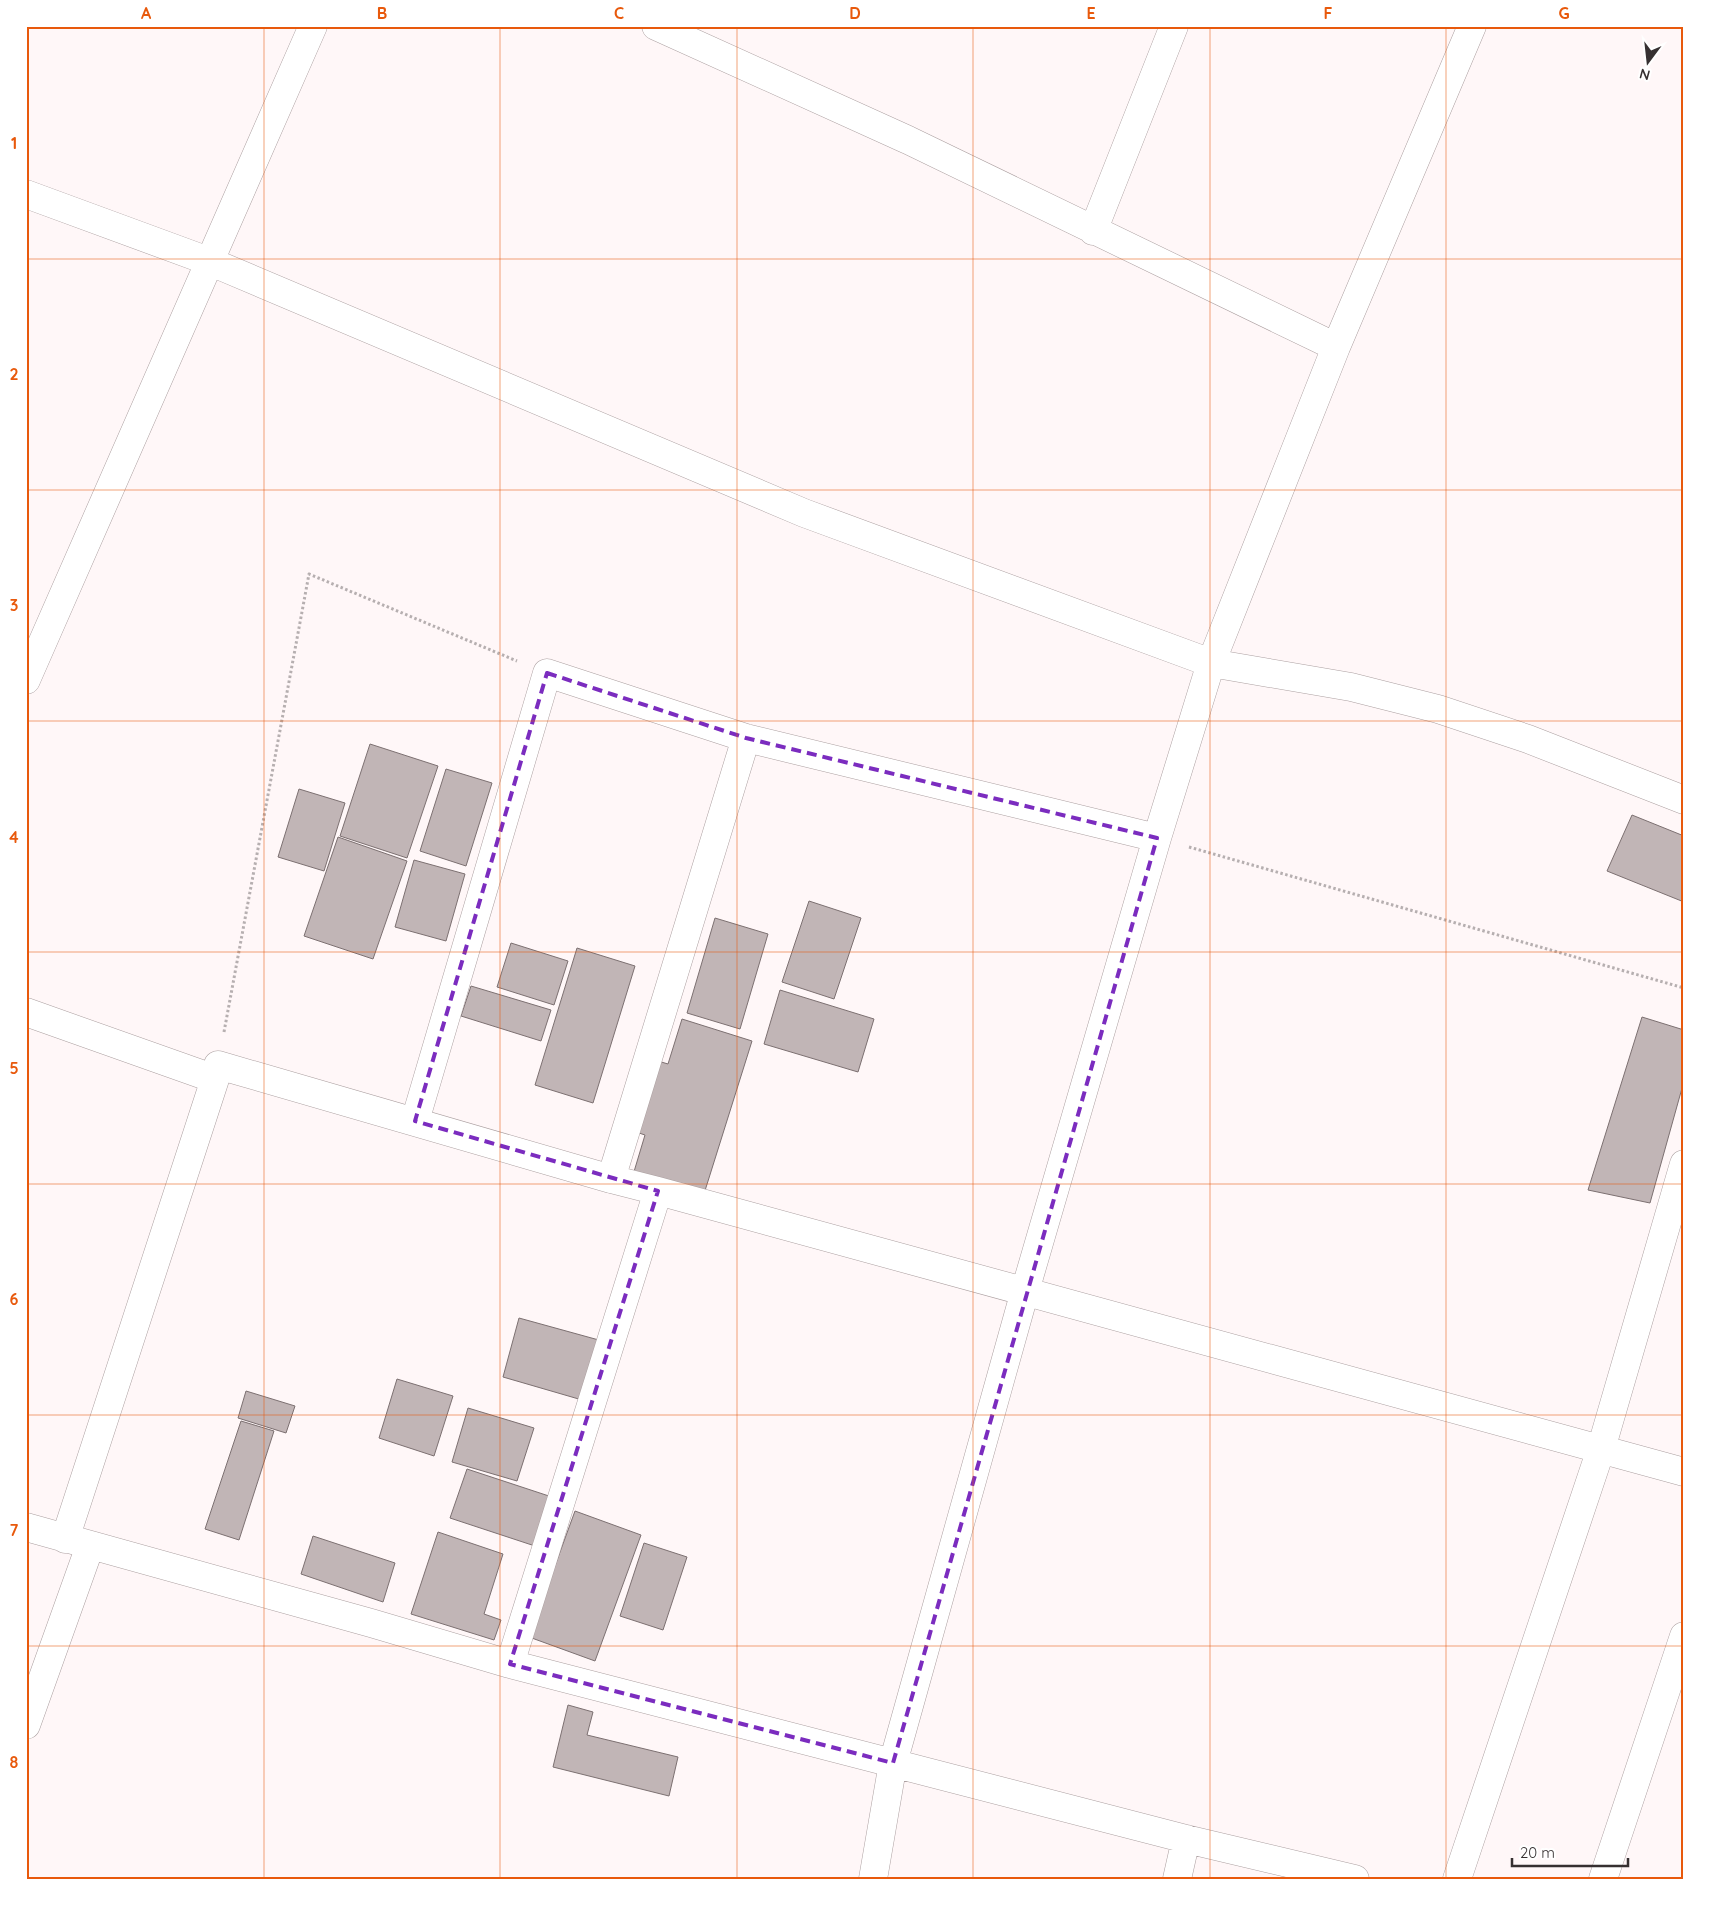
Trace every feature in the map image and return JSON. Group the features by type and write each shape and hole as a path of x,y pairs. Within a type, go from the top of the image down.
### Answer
{"street":[{"path":"26,680 211,262 312,26"},
{"path":"656,26 706,36 908,140 1336,347"},
{"path":"1093,231 1174,26"},
{"path":"873,1879 893,1763 1025,1291 1156,838 1211,663 1336,347 1472,26"},
{"path":"26,194 211,262 804,513 1211,663 1351,687 1438,709 1528,739 1684,800"},
{"path":"415,1121 547,673 746,738 1156,838"},
{"path":"611,1180 746,738"},
{"path":"26,1012 216,1072 415,1121 611,1180 658,1191 1684,1472"},
{"path":"26,1725 216,1072"},
{"path":"1457,1879 1601,1449 1684,1164"},
{"path":"510,1664 658,1191"},
{"path":"26,1527 371,1623 510,1664 1186,1839 1355,1879"},
{"path":"1603,1879 1684,1636"},
{"path":"1177,1879 1186,1839"}],"path":[{"path":"216,1072 309,574 547,673"},
{"path":"1156,838 1684,988"}],"highlighted area":[{"path":"547,673 746,738 1157,838 893,1763 510,1664 658,1191 415,1121"}],"building":[{"path":"370,744 438,766 407,858 340,836"},
{"path":"446,769 492,783 466,866 420,851"},
{"path":"299,789 345,803 324,871 278,857"},
{"path":"1632,815 1684,836 1684,902 1607,871"},
{"path":"338,837 407,861 373,959 304,936"},
{"path":"414,860 465,874 446,941 395,927"},
{"path":"809,901 861,918 834,999 782,982"},
{"path":"715,918 768,934 740,1029 687,1013"},
{"path":"511,943 568,961 554,1005 497,987"},
{"path":"577,948 635,966 593,1103 535,1085"},
{"path":"471,986 551,1010 541,1041 461,1016"},
{"path":"780,990 874,1019 858,1072 764,1044"},
{"path":"1642,1017 1684,1030 1684,1081 1650,1203 1588,1190"},
{"path":"682,1019 752,1041 703,1197 633,1175 645,1135 636,1132 658,1061 668,1064"},
{"path":"519,1318 606,1342 589,1402 503,1377"},
{"path":"397,1379 453,1396 434,1456 379,1438"},
{"path":"246,1391 295,1406 286,1433 238,1418"},
{"path":"468,1408 534,1428 517,1481 452,1462"},
{"path":"241,1421 274,1431 239,1540 205,1529"},
{"path":"467,1469 558,1499 541,1548 450,1518"},
{"path":"575,1511 641,1535 595,1661 529,1637"},
{"path":"438,1532 503,1554 484,1614 501,1620 494,1640 411,1614"},
{"path":"313,1536 395,1563 383,1602 301,1574"},
{"path":"644,1543 687,1557 663,1630 620,1616"},
{"path":"568,1705 593,1712 587,1735 678,1757 669,1796 553,1767"}]}
